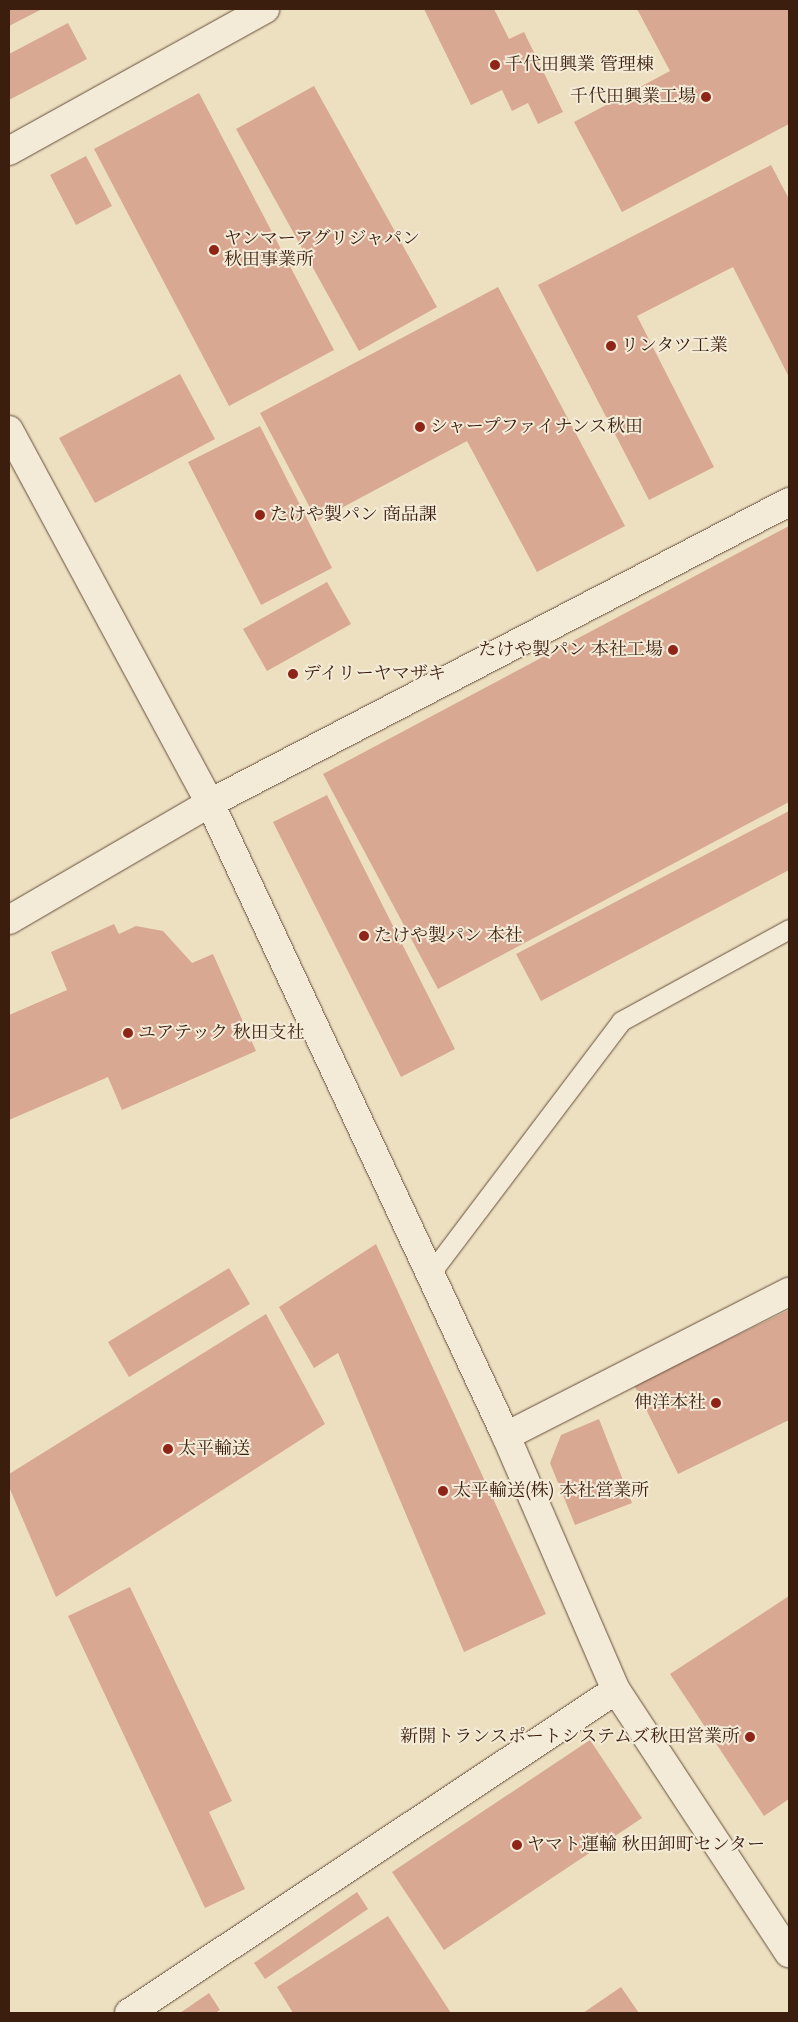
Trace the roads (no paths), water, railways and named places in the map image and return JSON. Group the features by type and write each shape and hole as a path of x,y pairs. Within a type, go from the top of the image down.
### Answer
{"street":[{"path":"9,150 264,9"},
{"path":"9,432 210,803 506,1436 616,1690 789,1953"},
{"path":"9,920 210,803 789,502"},
{"path":"506,1436 789,1292"},
{"path":"129,2013 616,1690"}],"lane":[{"path":"430,1274 621,1021 789,929"}],"place":[{"name":"千代田興業 管理棟","path":"495,65"},
{"name":"千代田興業工場","path":"706,97"},
{"name":"ヤンマーアグリジャパン 秋田事業所","path":"214,250"},
{"name":"リンタツ工業","path":"611,346"},
{"name":"シャープファイナンス秋田","path":"420,427"},
{"name":"たけや製パン 商品課","path":"260,515"},
{"name":"たけや製パン 本社工場","path":"673,650"},
{"name":"デイリーヤマザキ","path":"293,674"},
{"name":"たけや製パン 本社","path":"364,936"},
{"name":"ユアテック 秋田支社","path":"128,1033"},
{"name":"伸洋本社","path":"716,1403"},
{"name":"太平輸送","path":"168,1449"},
{"name":"太平輸送(株) 本社営業所","path":"443,1491"},
{"name":"新開トランスポートシステムズ秋田営業所","path":"750,1737"},
{"name":"ヤマト運輸 秋田卸町センター","path":"517,1845"}]}
